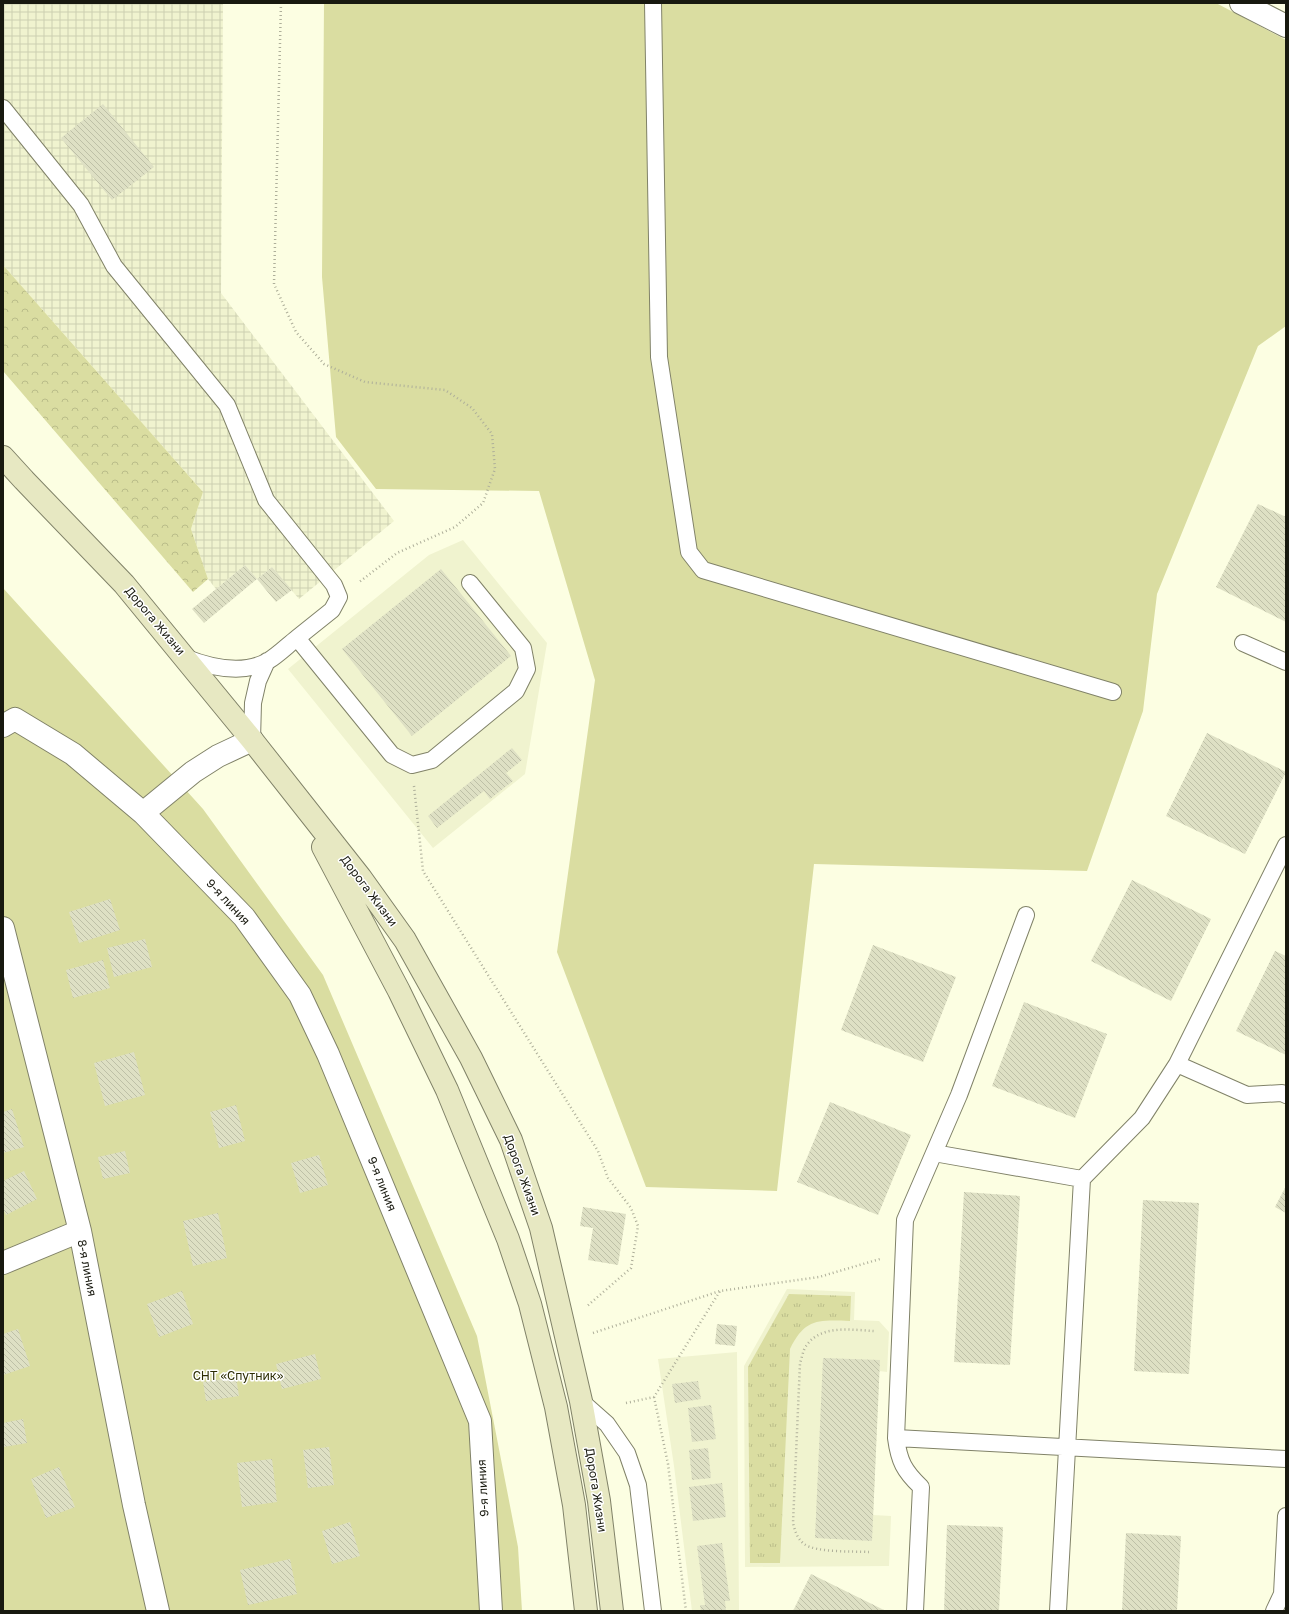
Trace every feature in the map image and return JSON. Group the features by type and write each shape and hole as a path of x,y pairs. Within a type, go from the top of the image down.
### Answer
{"main road":[{"name":"Дорога Жизни","path":"3,457 124,584 252,740 360,877 405,940 471,1058 511,1140 541,1228 581,1401 599,1501 612,1611"},
{"name":"Дорога Жизни","path":"294,795 399,991 443,1083 508,1239 530,1304 556,1407 574,1505 586,1611"}],"street":[{"path":"1241,3 1286,26"},
{"name":"9-я линия","path":"3,726 14,719 73,754 143,813 244,917 300,995 328,1054 480,1421 491,1611"},
{"path":"143,813 193,772 218,756 252,740"},
{"name":"8-я линия","path":"3,928 80,1231 134,1505 158,1611"},
{"path":"3,1263 80,1231"}],"lane":[{"path":"653,3 659,357 689,552 703,570 1113,692"},
{"path":"3,108 81,205 114,266 227,405 266,500 334,584 339,597 332,610 267,661 247,667 225,668 204,665 184,657"},
{"path":"297,638 392,755 412,765 432,760 516,692 527,670 523,648 470,583"},
{"path":"1244,643 1286,662"},
{"path":"252,740 254,703 258,681 267,661"},
{"path":"1058,1611 1082,1179 1142,1118 1177,1064 1286,845"},
{"path":"915,1611 920,1487 907,1474 899,1457 896,1438 905,1220 959,1095 1026,915"},
{"path":"1177,1064 1247,1095 1286,1095"},
{"path":"934,1153 1082,1179"},
{"path":"581,1401 607,1424 627,1453 638,1485 653,1611"},
{"path":"896,1438 1286,1460"},
{"path":"1274,1611 1282,1594 1286,1516"}],"path":[{"path":"281,3 274,284 296,332 324,364 365,382 445,390 472,408 492,434 495,469 483,503 455,527 397,553 339,597"},
{"path":"412,765 424,871 598,1150 608,1178 631,1208 638,1226 631,1268 583,1310"},
{"path":"593,1333 720,1291 819,1277 904,1253"},
{"path":"686,1611 668,1464 654,1397 720,1291"},
{"path":"869,1552 817,1549 805,1544 796,1535 793,1522 800,1363 806,1346 819,1334 836,1330 875,1331"},
{"path":"626,1403 654,1397"}],"shaded area":[{"path":"3,3 223,3 221,293 394,521 299,599 272,567 257,579 245,565 216,589 208,579 191,529 203,492 3,265"},
{"path":"463,540 547,643 525,774 433,848 288,669 429,555"},
{"path":"787,1289 855,1292 854,1320 879,1321 889,1332 887,1372 879,1371 873,1515 891,1516 889,1566 745,1567 744,1366"},
{"path":"737,1352 739,1611 692,1611 674,1466 658,1359"}],"green space":[{"path":"324,3 1216,3 1286,40 1286,326 1258,346 1157,594 1143,711 1087,871 814,864 777,1191 646,1187 557,952 595,680 539,491 376,489 336,437 322,277"},
{"path":"3,265 203,492 191,529 208,579 193,592 3,371"},
{"name":"СНТ «Спутник»","path":"3,588 203,809 323,975 477,1336 518,1547 522,1611 3,1611"},
{"path":"789,1294 851,1296 850,1321 821,1321 807,1326 801,1331 790,1349 780,1563 750,1563 748,1367"}],"building":[{"path":"103,104 154,167 112,200 61,138"},
{"path":"1258,504 1286,517 1286,622 1216,587"},
{"path":"245,565 257,579 204,623 192,609"},
{"path":"272,567 292,590 276,602 257,579"},
{"path":"441,569 511,656 412,736 342,649"},
{"path":"1207,733 1286,772 1245,854 1166,816"},
{"path":"512,748 522,760 506,773 513,781 490,799 484,791 437,828 428,816"},
{"path":"1132,880 1211,919 1171,1001 1091,961"},
{"path":"110,899 120,930 79,943 69,912"},
{"path":"145,939 152,967 114,977 107,948"},
{"path":"873,945 956,977 923,1062 841,1030"},
{"path":"1275,951 1286,956 1286,1055 1236,1031"},
{"path":"103,960 110,988 73,998 66,970"},
{"path":"1024,1002 1107,1034 1075,1118 992,1086"},
{"path":"134,1052 145,1095 105,1106 94,1063"},
{"path":"830,1102 911,1135 878,1215 797,1182"},
{"path":"236,1105 245,1141 219,1148 210,1112"},
{"path":"12,1109 24,1147 3,1153 3,1112"},
{"path":"125,1151 130,1173 103,1179 98,1157"},
{"path":"319,1155 328,1185 300,1193 291,1163"},
{"path":"24,1171 37,1199 6,1215 3,1209 3,1181"},
{"path":"1286,1186 1286,1213 1275,1207"},
{"path":"964,1192 1020,1196 1010,1365 954,1362"},
{"path":"1143,1200 1199,1203 1189,1374 1134,1371"},
{"path":"583,1207 626,1214 618,1265 588,1260 593,1228 580,1226"},
{"path":"218,1213 227,1258 193,1266 183,1221"},
{"path":"182,1291 193,1324 159,1337 147,1304"},
{"path":"717,1324 737,1326 735,1346 715,1344"},
{"path":"18,1329 30,1366 3,1375 3,1334"},
{"path":"315,1354 321,1379 282,1389 276,1364"},
{"path":"823,1358 880,1360 872,1541 815,1538"},
{"path":"236,1377 239,1396 206,1401 203,1382"},
{"path":"698,1381 701,1399 675,1403 672,1384"},
{"path":"711,1405 716,1439 692,1442 688,1408"},
{"path":"23,1419 27,1443 4,1447 3,1423"},
{"path":"329,1447 334,1485 308,1488 303,1450"},
{"path":"708,1448 711,1478 692,1480 689,1450"},
{"path":"272,1459 277,1502 242,1507 237,1463"},
{"path":"59,1467 75,1507 46,1518 31,1479"},
{"path":"722,1483 726,1517 693,1521 689,1487"},
{"path":"350,1522 360,1556 332,1564 322,1531"},
{"path":"947,1525 1003,1527 999,1611 944,1611"},
{"path":"1126,1533 1181,1536 1177,1611 1122,1611"},
{"path":"722,1543 730,1601 725,1601 726,1611 701,1611 700,1605 705,1605 697,1546"},
{"path":"290,1559 297,1594 248,1605 240,1570"},
{"path":"811,1574 886,1611 793,1611"}]}
